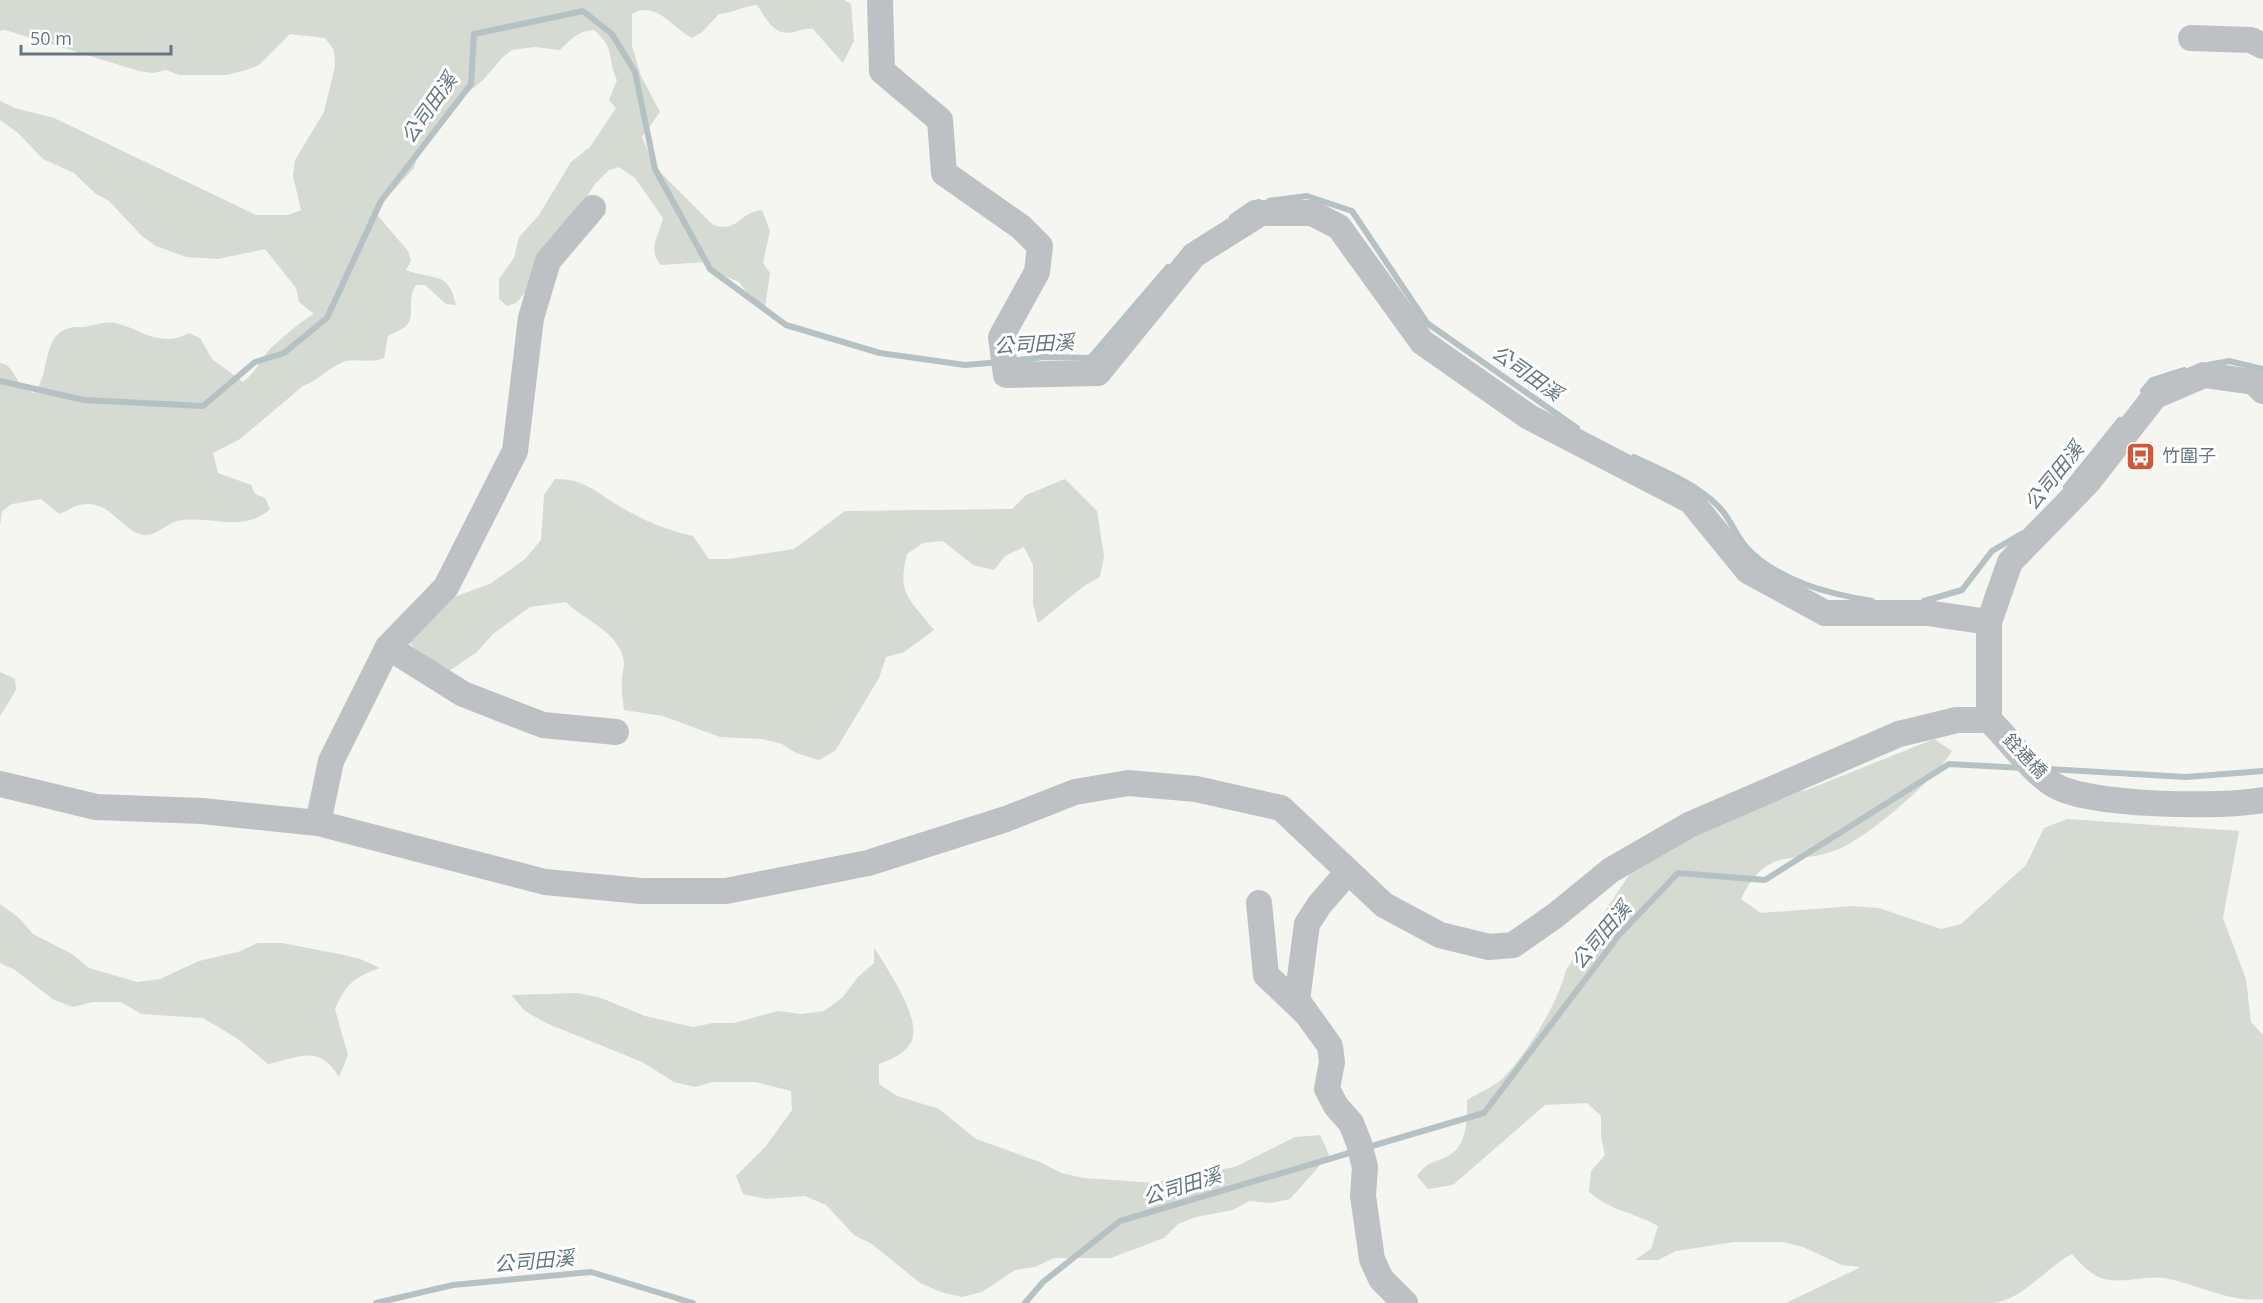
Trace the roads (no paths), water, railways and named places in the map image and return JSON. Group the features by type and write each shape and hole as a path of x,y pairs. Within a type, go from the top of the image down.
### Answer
{"street":[{"path":"880,0 882,71 940,120 944,173 1022,226 1040,246 1037,272 1001,337 1006,375 1098,373 1194,255 1261,213 1312,213 1339,226 1422,342 1528,417 1691,501 1748,571 1825,613 1928,613 1989,622"},
{"path":"2191,39 2251,40 2263,46"},
{"path":"318,824 331,761 388,647 446,587 515,451 531,318 548,261 593,208"},
{"path":"0,784 96,807 202,811 318,824 545,882 641,891 726,891 868,863 1006,819 1075,792 1128,783 1196,789 1281,808 1347,873 1384,905 1440,935 1489,947 1513,945 1556,915 1611,870 1689,825 1899,734 1957,720 1993,724 1989,622 2010,562 2088,482 2155,396 2204,375 2254,382 2263,391"},
{"path":"388,647 463,694 543,725 616,732"},
{"name":"銓通橋","path":"1993,724 2052,784 2073,795 2096,799 2237,805 2263,800"},
{"path":"1347,873 1320,904 1307,924 1297,1000 1330,1046 1332,1062 1327,1089 1336,1106 1351,1123 1359,1143 1365,1167 1363,1196 1372,1259 1381,1279 1405,1303"},
{"path":"1259,903 1266,975 1306,1012"}],"waterway":[{"name":"公司田溪","path":"0,381 84,400 203,406 255,362 284,353 327,318 381,201 471,84 474,34 583,11 612,34 635,72 655,169 710,269 786,325 880,353 965,365 1000,362"},
{"name":"公司田溪","path":"1269,201 1307,196 1352,211 1427,323 1577,428"},
{"name":"公司田溪","path":"1232,217 1251,204 1259,202"},
{"name":"公司田溪","path":"1010,361 1045,357 1090,358 1168,267"},
{"name":"公司田溪","path":"2208,365 2229,361 2263,369"},
{"name":"公司田溪","path":"2143,391 2152,380 2184,370"},
{"name":"公司田溪","path":"2066,487 2120,420"},
{"name":"公司田溪","path":"1634,457 1678,478 1709,498 1722,510 1747,548 1774,569 1822,590 1872,601"},
{"name":"公司田溪","path":"1924,601 1962,590 1992,551 2023,533"},
{"name":"公司田溪","path":"1365,1148 1484,1113 1619,935 1678,873 1765,880 1949,764 2023,768"},
{"name":"公司田溪","path":"2048,769 2186,777 2263,771"},
{"name":"公司田溪","path":"1025,1303 1043,1282 1120,1221 1356,1151"},
{"name":"公司田溪","path":"376,1303 453,1285 591,1272 693,1303"}],"place":[{"name":"竹圍子","path":"2141,456"}]}
